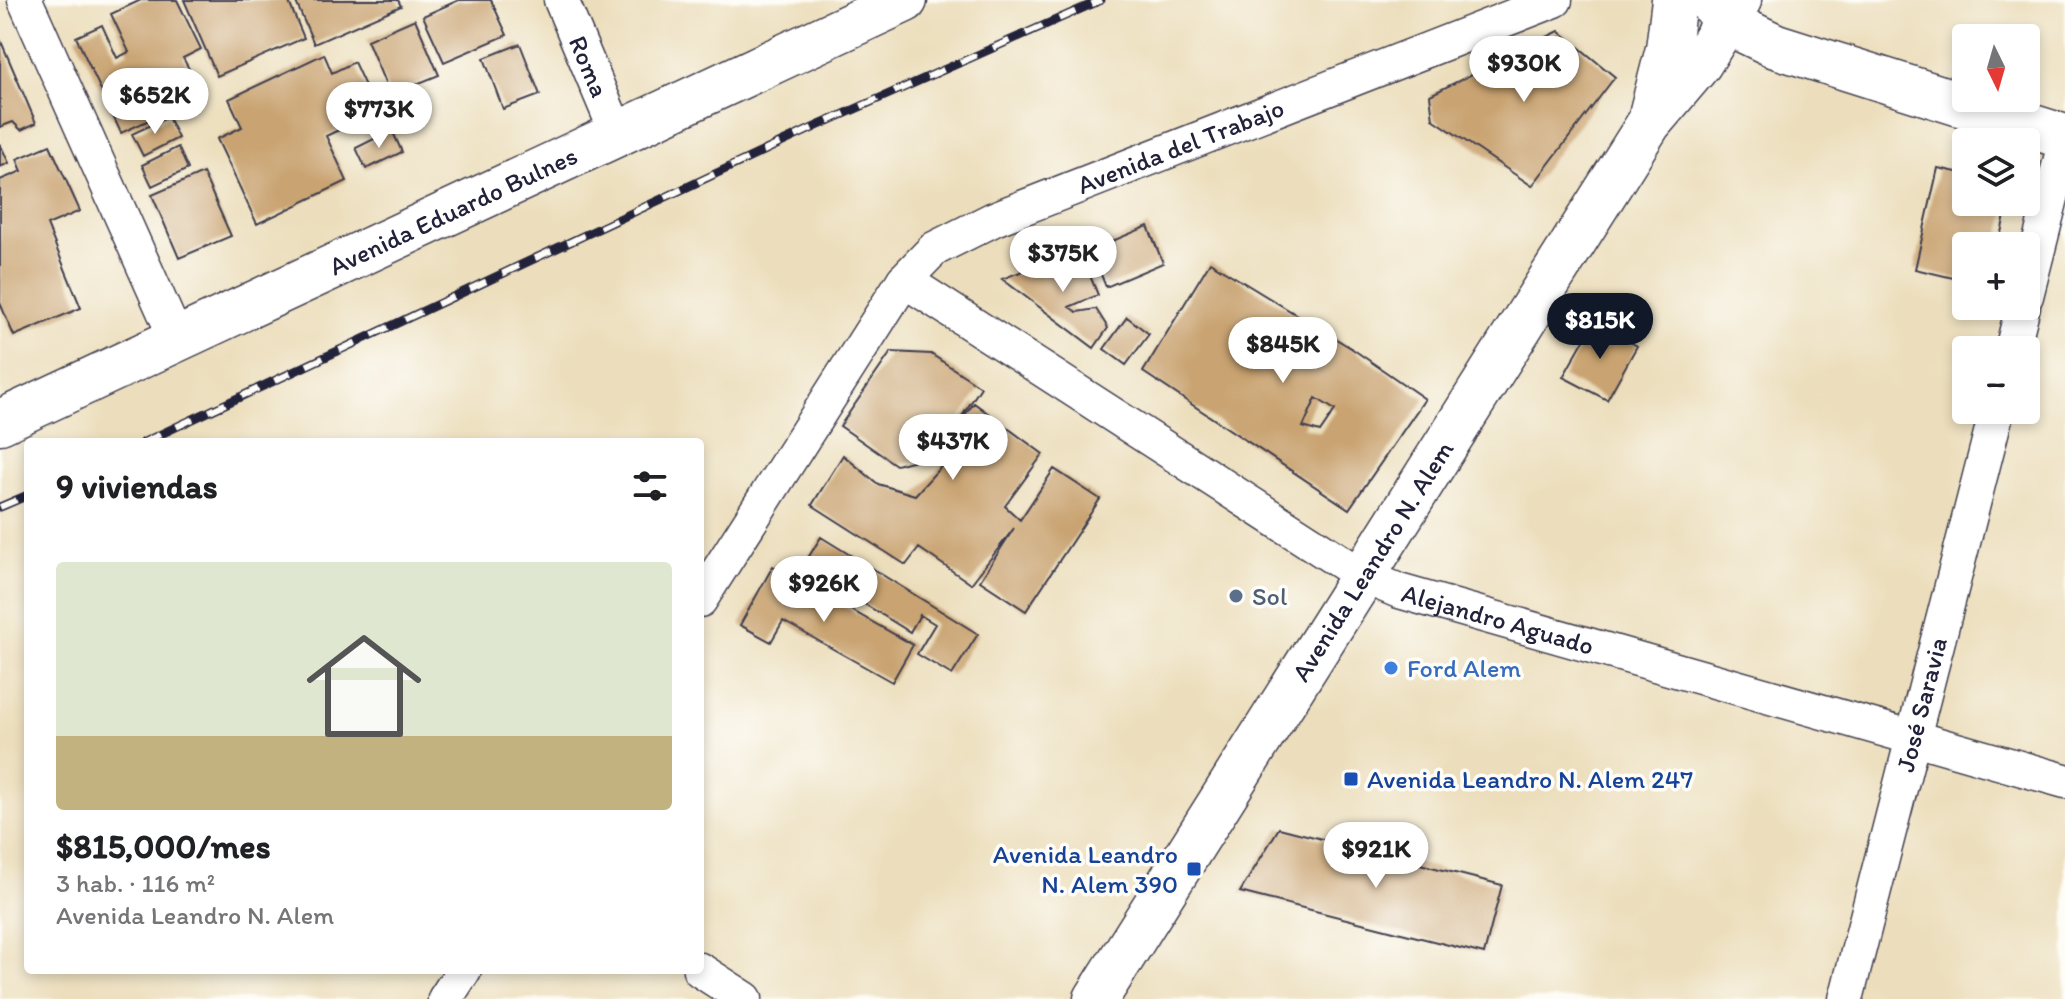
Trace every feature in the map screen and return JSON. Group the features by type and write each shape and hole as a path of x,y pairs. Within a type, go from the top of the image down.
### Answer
{"main road":[{"name":"Avenida Eduardo Bulnes","path":"0,422 905,0"},
{"name":"Avenida Leandro N. Alem","path":"1649,123 1668,49 1674,0"},
{"name":"Avenida Leandro N. Alem","path":"1096,999 1649,123 1700,63 1725,7"},
{"path":"1725,7 1776,46 2065,140"}],"street":[{"path":"25,0 176,338"},
{"name":"Roma","path":"561,0 617,133"},
{"name":"Avenida del Trabajo","path":"704,594 904,280 934,249 994,219 1555,0"},
{"path":"2040,240 2065,140"},
{"name":"Alejandro Aguado","path":"904,280 1361,575 1399,591 2065,781"},
{"name":"José Saravia","path":"1846,999 1993,424"},
{"path":"704,973 745,999"},
{"path":"445,999 461,974"}],"building":[{"path":"141,0 177,0 201,49 183,58 194,78 162,94 169,111 121,133 76,37 102,25 117,58 129,52 111,14"},
{"path":"184,0 288,0 304,38 217,76"},
{"path":"295,0 398,0 401,6 314,44"},
{"path":"459,0 491,0 507,35 444,62 423,16"},
{"path":"415,19 439,75 390,95 367,40"},
{"path":"1559,31 1615,77 1532,186 1433,119 1430,95"},
{"path":"0,39 36,123 21,130 13,122 0,127"},
{"path":"520,44 540,95 503,109 484,58"},
{"path":"324,54 332,73 354,62 377,112 326,136 347,181 257,224 217,139 242,127 229,99"},
{"path":"168,117 178,138 143,156 132,134"},
{"path":"392,130 402,152 366,169 356,148"},
{"path":"0,144 9,163 0,167"},
{"path":"50,145 80,211 47,225 81,308 14,336 0,303 0,180 22,171 17,159"},
{"path":"178,147 188,169 152,186 142,165"},
{"path":"1938,168 1952,171 1952,216 2005,216 2001,232 1952,232 1952,278 1915,269"},
{"path":"203,173 231,236 179,258 152,195"},
{"path":"1148,226 1163,263 1106,287 1091,250"},
{"path":"1079,249 1098,295 1069,307 1077,312 1096,309 1108,328 1094,348 1002,279"},
{"path":"1210,262 1351,348 1425,399 1349,509 1143,372","holes":["1316,398 1335,410 1320,432 1303,427"]},
{"path":"1127,317 1149,334 1126,365 1104,349"},
{"path":"1594,322 1637,346 1607,400 1563,377"},
{"path":"891,352 931,354 981,387 947,439 974,403 1043,454 1005,506 1020,520 1054,469 1100,499 1026,611 980,581 1014,528 971,584 919,548 906,565 812,505 843,455 878,484 915,495 945,462 935,455 896,465 840,426"},
{"path":"821,537 978,634 952,675 917,654 935,624 920,615 910,632 803,566"},
{"path":"773,566 913,645 892,682 783,621 771,642 740,625"},
{"path":"1279,828 1502,885 1484,954 1240,892"}],"railway":[{"path":"153,438 817,126 1101,0"},
{"path":"0,507 24,497"}],"place":[{"name":"Sol","path":"1236,596"},
{"name":"Ford Alem","path":"1391,668"},
{"name":"Avenida Leandro N. Alem 247","path":"1351,779"},
{"name":"Avenida Leandro N. Alem 390","path":"1194,869"}]}
